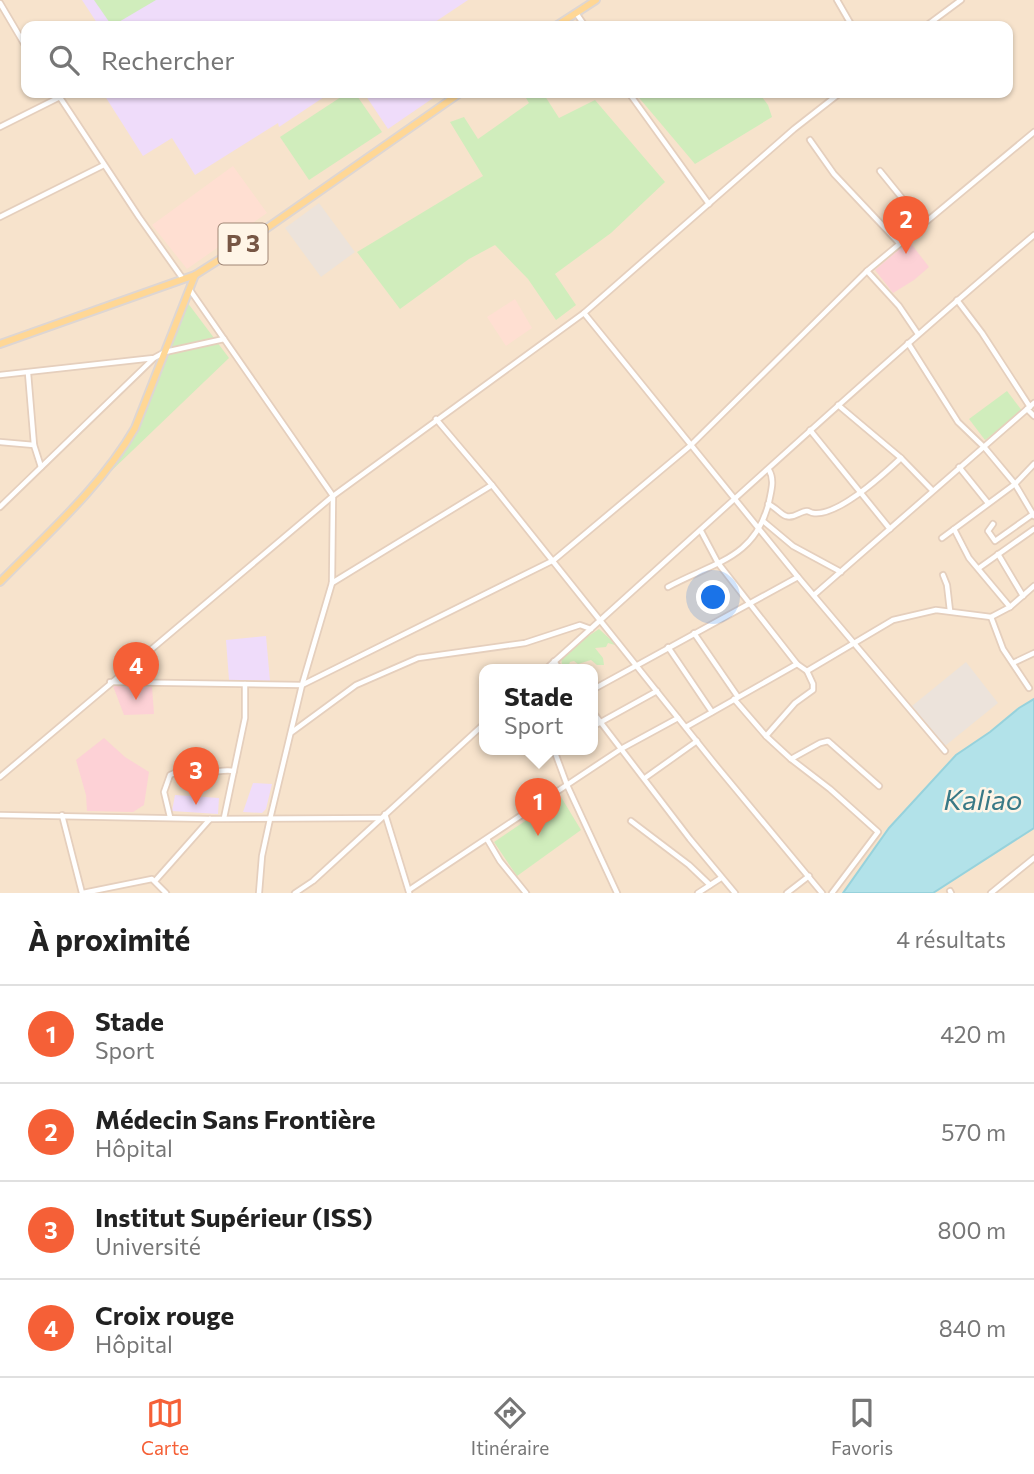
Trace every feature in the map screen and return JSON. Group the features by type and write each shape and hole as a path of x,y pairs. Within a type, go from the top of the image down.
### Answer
{"main road":[{"path":"564,21 596,0"},
{"name":"P 3","path":"0,344 195,275 247,242 453,98"},
{"path":"0,582 107,471 123,450 135,428 195,275"}],"street":[{"path":"837,0 849,21"},
{"path":"933,21 961,0"},
{"path":"1,7 21,39"},
{"path":"576,13 582,21"},
{"path":"0,127 53,98"},
{"path":"60,98 184,280"},
{"path":"633,98 709,204"},
{"path":"0,777 333,496 584,313 794,129 834,98"},
{"path":"110,682 302,685 554,560 690,446 867,271 1034,132"},
{"path":"810,140 834,174 899,243"},
{"path":"0,217 104,165"},
{"path":"880,171 923,224"},
{"path":"551,664 838,405 1034,235"},
{"path":"867,271 899,306 918,334"},
{"path":"190,290 333,496 332,583 302,685 270,819 262,856 259,893"},
{"path":"957,300 982,333 1034,416"},
{"path":"584,313 690,446 945,751"},
{"path":"0,507 153,358 164,352 224,339"},
{"path":"908,343 958,422 985,448 1015,484 1034,515 995,541 988,531 993,524"},
{"path":"0,375 153,358"},
{"path":"27,373 34,445 41,467"},
{"path":"838,405 901,458 932,490"},
{"path":"814,594 890,530 932,490 985,448 1030,406"},
{"path":"436,419 554,560 678,718 822,893"},
{"path":"810,430 890,530"},
{"path":"0,442 34,445"},
{"path":"768,504 790,517 805,512 816,513 842,504 860,493 901,458"},
{"path":"942,538 1015,484 1034,464"},
{"path":"959,467 988,503"},
{"path":"668,587 718,563 750,543 760,529 768,504 773,478 769,470"},
{"path":"332,583 492,485"},
{"path":"763,521 793,546 841,572"},
{"path":"954,528 965,551 1010,607"},
{"path":"979,568 1034,529"},
{"path":"701,531 718,563 797,664 807,671 813,684 813,690 795,703 766,736"},
{"path":"998,554 1023,596"},
{"path":"943,575 950,611"},
{"path":"598,687 798,576"},
{"path":"807,671 893,620 936,610 990,617 1010,607 1034,586"},
{"path":"990,617 999,640 1029,688"},
{"path":"291,733 356,685 418,658 525,643 580,625 591,629"},
{"path":"694,634 736,698 766,736 878,832 832,893"},
{"path":"668,647 712,712"},
{"path":"1013,663 1034,653"},
{"path":"686,727 797,664"},
{"path":"224,818 245,718 245,684"},
{"path":"598,724 657,691"},
{"path":"598,718 721,878 736,893"},
{"path":"385,813 409,892 621,749 678,718"},
{"path":"295,893 313,881 479,728"},
{"path":"645,778 697,741"},
{"path":"791,759 828,741 879,786"},
{"path":"556,755 617,893"},
{"path":"170,817 164,792 170,775 187,769 204,772 219,769 234,771"},
{"path":"0,815 380,818"},
{"path":"62,816 83,893 146,879 155,881 166,893"},
{"path":"155,881 210,818"},
{"path":"631,821 689,865 710,885"},
{"path":"487,839 500,861 526,893"},
{"path":"991,893 1034,858"},
{"path":"787,893 809,876"},
{"path":"698,893 721,878"}],"shaded area":[{"path":"0,0 1034,0 1034,699 956,755 889,828 843,893 0,893"},
{"path":"82,0 468,0 436,21 96,21"},
{"path":"106,98 322,98 279,127 278,123 195,175 172,138 143,156"},
{"path":"367,98 433,98 388,129"},
{"path":"233,166 267,213 187,269 152,225"},
{"path":"319,203 355,252 321,277 285,228"},
{"path":"909,241 929,267 893,293 875,270"},
{"path":"515,299 532,328 506,346 487,317"},
{"path":"266,636 270,681 229,680 226,640"},
{"path":"966,662 998,703 945,746 912,706"},
{"path":"113,686 152,687 154,714 124,715"},
{"path":"104,738 125,757 149,772 144,805 133,812 87,811 86,795 76,760"},
{"path":"253,783 272,784 266,809 262,813 243,812"},
{"path":"175,795 219,798 218,814 172,811"},
{"path":"1034,828 1034,893 933,893 1001,849"}],"green space":[{"path":"94,0 156,0 120,21 109,21"},
{"path":"339,98 358,98 382,132 309,180 280,137"},
{"path":"526,98 546,98 559,118 595,100 665,182 611,233 555,274 576,305 556,320 528,279 495,245 469,259 400,309 357,252 483,176 450,122 464,117 478,139 529,103"},
{"path":"639,98 763,98 772,117 695,164"},
{"path":"187,302 229,358 108,474 138,429"},
{"path":"1007,391 1023,412 985,440 969,419"},
{"path":"599,629 610,639 616,640 615,645 608,643 606,647 595,648 603,658 604,665 598,665 591,660 578,664 574,661 562,664 561,655"},
{"path":"561,797 581,830 517,876 494,842"}],"water":[{"name":"Kaliao","path":"1034,699 1034,828 933,893 843,893 889,828 956,755"}],"place":[{"name":"Médecin Sans Frontière","path":"906,254"},
{"name":"Croix rouge","path":"136,700"},
{"name":"Institut Supérieur (ISS)","path":"196,805"},
{"name":"Stade","path":"538,836"}]}
